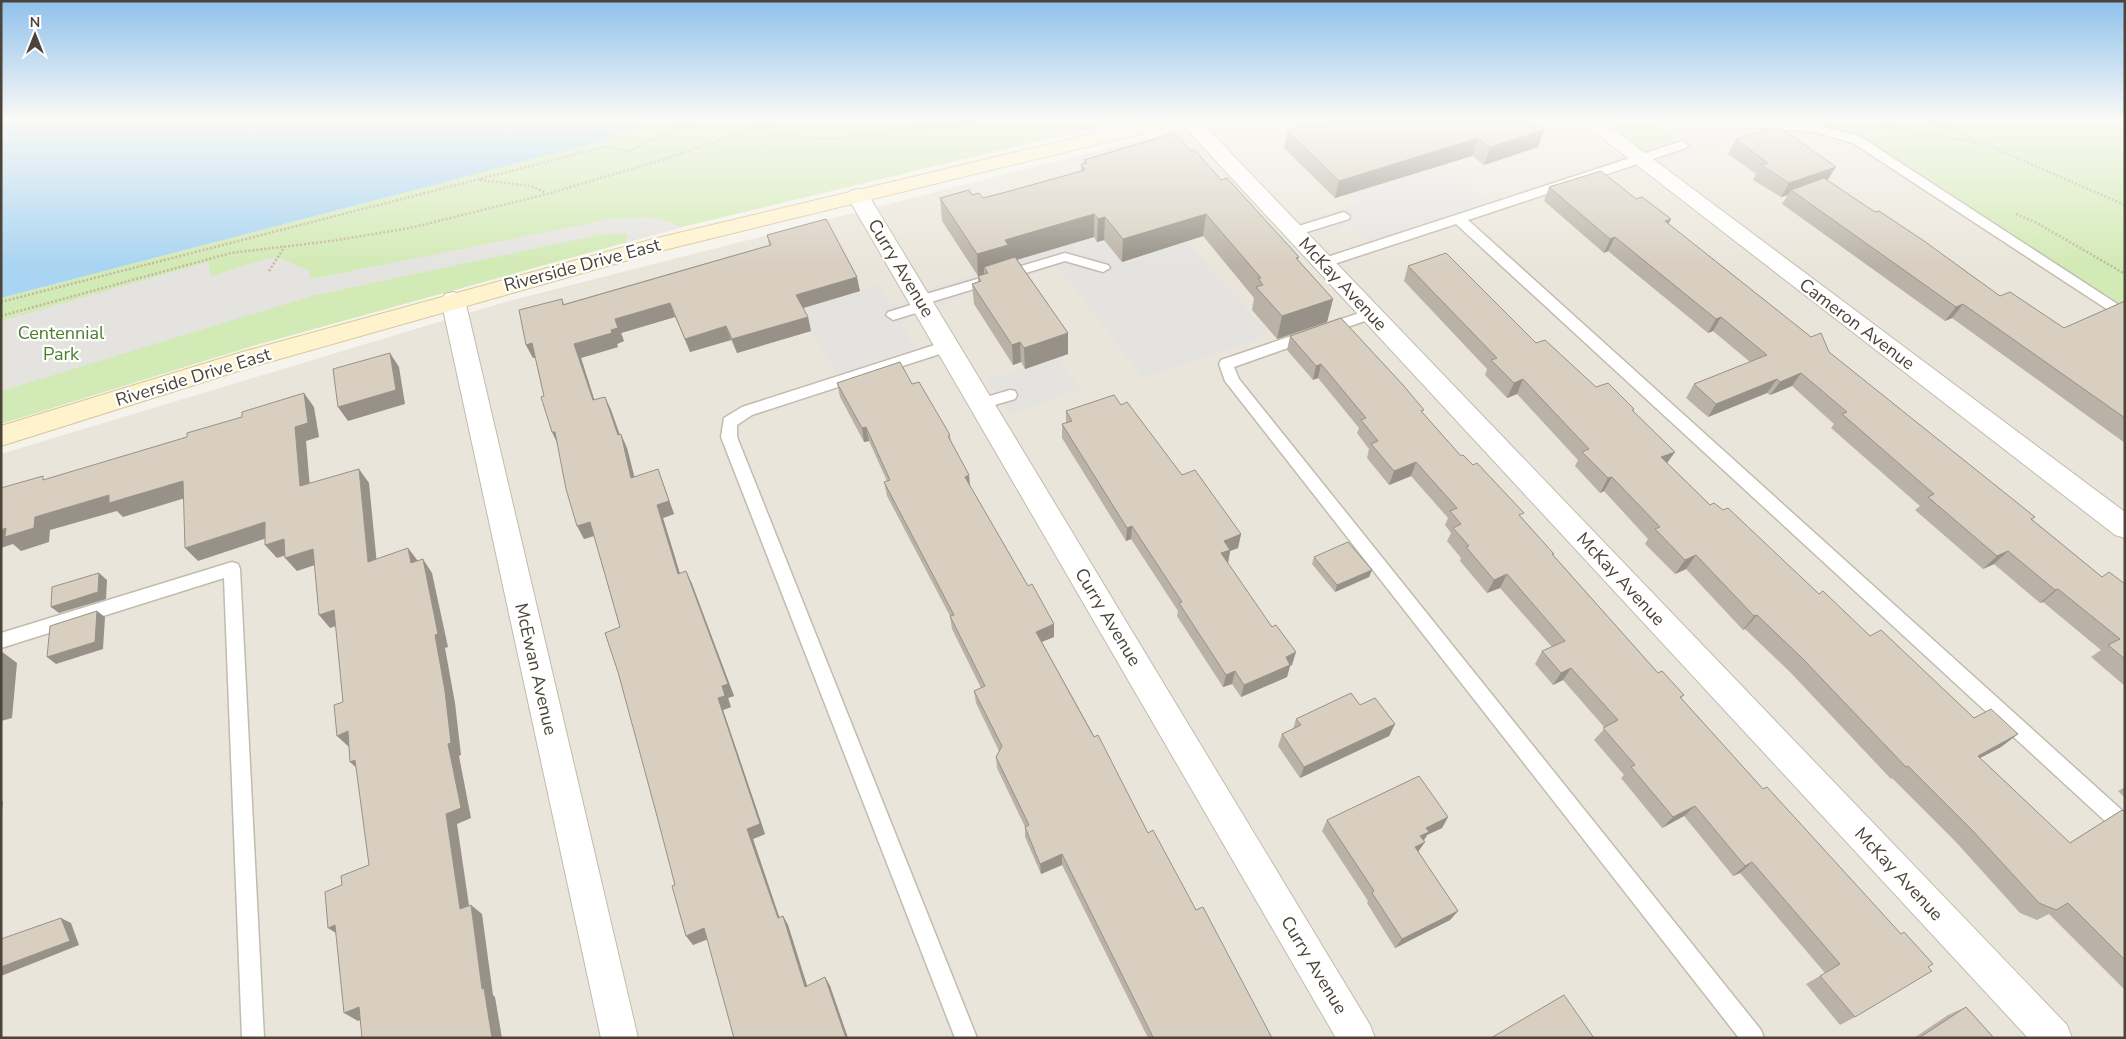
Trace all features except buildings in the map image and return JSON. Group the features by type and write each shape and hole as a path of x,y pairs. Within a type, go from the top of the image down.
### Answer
{"main road":[{"name":"Riverside Drive East","path":"1,436 242,361 453,300 661,244 966,169"}],"street":[{"name":"McKay Avenue","path":"1235,169 2054,1038"},
{"name":"Cameron Avenue","path":"1655,169 2125,527"},
{"name":"Curry Avenue","path":"858,196 1357,1038"},
{"name":"McEwan Avenue","path":"453,300 620,1038"}],"lane":[{"path":"1323,263 1605,169"},
{"path":"1902,169 2125,316"},
{"path":"1294,232 1344,216"},
{"path":"1458,218 2125,826"},
{"path":"893,315 922,303 1065,257 1103,268"},
{"path":"1371,314 1226,364 1232,381 1753,1038"},
{"path":"947,346 747,411 729,422 729,438 966,1038"},
{"path":"982,404 1010,394"},
{"path":"1,642 232,569 253,1038"}],"path":[{"path":"1,302 516,169"},
{"path":"1,316 230,253 410,228 547,194 630,169"},
{"path":"2043,169 2125,205"},
{"path":"479,179 531,186 547,194"},
{"path":"269,271 285,246"}],"shaded area":[{"path":"1024,169 1908,169 2125,307 2125,1038 1,1038 1,454 505,302"},
{"path":"1428,169 1452,169 1489,202 1369,242 1351,226 1330,232 1320,239 1297,217 1319,216 1358,204 1350,193"},
{"path":"653,217 682,227 625,243 628,234 603,234 312,296 1,391 1,321 208,262 211,276 269,258 280,258 309,271 311,279 617,218"},
{"path":"1094,237 1169,247 1187,242 1269,335 1143,378 1058,267 962,296 939,308 927,288"},
{"path":"879,285 890,305 896,300 909,323 901,324 915,349 837,374 800,309"},
{"path":"1057,358 1081,389 1008,415 986,380"}],"green space":[{"name":"Centennial Park","path":"493,169 921,169 682,227 256,345 1,424 1,298"},
{"path":"1908,169 2125,169 2125,307"}],"water":[{"path":"1,169 493,169 1,298"}]}
